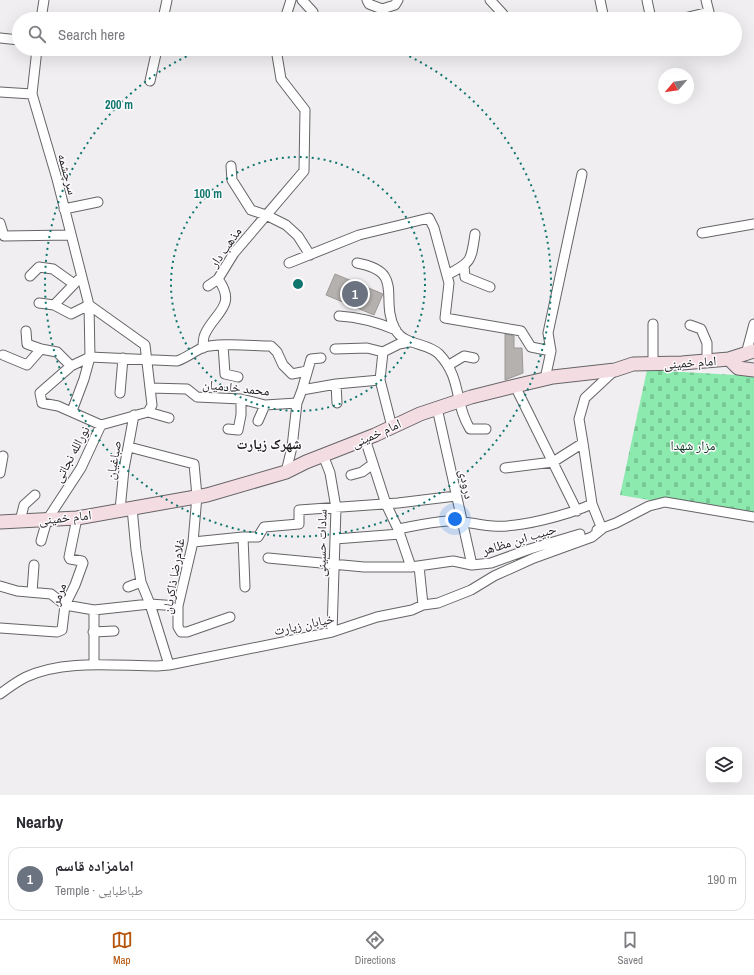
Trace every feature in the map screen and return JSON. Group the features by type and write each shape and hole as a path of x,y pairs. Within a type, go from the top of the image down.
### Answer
{"street":[{"path":"42,12 44,0"},
{"path":"164,12 167,0"},
{"path":"287,12 291,0"},
{"path":"302,0 313,12"},
{"path":"367,0 369,4 382,9 394,5 398,0"},
{"path":"490,0 501,12"},
{"path":"600,0 603,12"},
{"path":"647,0 650,12"},
{"path":"706,0 709,12"},
{"path":"0,38 12,39"},
{"name":"سرچشمه","path":"36,56 32,94 89,305 90,357 84,379 72,411"},
{"path":"150,80 155,56"},
{"name":"مذهب دار","path":"203,348 205,333 225,305 225,288 218,279 234,253 304,171 305,110 281,79 277,56"},
{"path":"0,92 32,94"},
{"path":"231,166 232,180 251,210 266,215 286,225 298,236 310,255"},
{"path":"545,379 550,351 548,333 582,174"},
{"path":"64,209 98,202"},
{"path":"288,264 359,234 428,218 434,228 449,283 445,318 521,330 531,347 550,351"},
{"path":"0,223 4,236 71,236"},
{"path":"702,232 754,224"},
{"path":"447,275 464,266 471,257 475,234"},
{"path":"357,263 368,265 379,270 387,280 390,316 396,330"},
{"path":"464,266 465,277 490,287"},
{"path":"30,276 39,267 54,269 74,284"},
{"path":"54,305 81,276"},
{"path":"208,286 218,279"},
{"path":"39,303 54,305 71,314 89,305 145,345 152,405 148,412 169,418"},
{"path":"339,316 354,317 379,323 396,330 409,342"},
{"path":"653,324 653,364"},
{"path":"750,353 754,324"},
{"path":"690,325 701,329 708,343 707,361"},
{"path":"26,331 27,344 41,349 57,352 71,366"},
{"path":"335,349 367,348 383,352 399,344 409,342 423,345 437,353 449,365 455,381 464,420 470,429 486,429"},
{"path":"223,345 225,374 238,377"},
{"path":"101,425 58,406 42,404 40,393 71,366 90,357 177,361 203,348 223,345 270,346 277,352 283,365 292,374 307,371"},
{"path":"3,355 27,365 41,349"},
{"path":"383,352 380,380 392,427"},
{"name":"امام خمینی","path":"0,522 77,518 198,496 286,472 306,462 365,439 420,414 437,408 545,379 615,370 633,364 729,359 750,353"},
{"path":"449,365 464,356 474,358"},
{"path":"120,393 123,358"},
{"path":"286,472 292,447 297,403 311,359 321,358"},
{"path":"729,359 738,368 754,370"},
{"path":"615,370 585,398 578,419 592,504 602,529 649,506 665,502 754,518"},
{"path":"302,390 336,384 380,380"},
{"path":"336,384 337,403"},
{"path":"515,386 577,511"},
{"name":"محمد خادمیان","path":"150,388 187,389 197,397 241,399 265,405 297,403"},
{"path":"228,429 238,430 241,415 241,399"},
{"path":"258,421 265,405"},
{"name":"درودی","path":"437,408 472,564"},
{"name":"نورالله نجاتی","path":"41,541 47,520 80,468 101,425 148,412"},
{"name":"صباغیان","path":"134,415 124,469 126,509 136,550 141,582 150,604 169,665"},
{"path":"365,439 386,504 415,566 423,606"},
{"path":"505,468 553,462 583,443"},
{"name":"غلام‌رضا ذاکریان","path":"129,447 194,464 198,496 192,542 178,606 178,627 181,632 187,632 230,617"},
{"name":"سادات حسینی","path":"323,455 330,473 336,508 332,632"},
{"path":"0,473 3,456"},
{"path":"351,475 362,472 373,464"},
{"path":"20,521 24,505 35,496"},
{"path":"192,542 258,537 264,527 299,524 299,510 386,504 456,496"},
{"path":"335,539 399,532 447,521 494,526 521,524 577,511 592,504"},
{"name":"مرمر","path":"0,628 57,632 62,630 65,605 75,585 83,563 82,561 70,559 69,557 77,518"},
{"name":"حبیب ابن مظاهر","path":"268,558 364,567 415,566 453,561 472,564 491,563 530,548 602,529"},
{"name":"خیابان زیارت","path":"0,694 26,677 54,668 94,665 169,665 332,632 377,617 438,603 471,590 494,576 534,558 592,537 602,529"},
{"path":"243,537 245,587"},
{"path":"32,592 34,565"},
{"path":"128,586 141,582"},
{"path":"0,586 17,591 51,594 65,605 94,610 150,604 178,606"},
{"path":"94,610 94,665"},
{"path":"93,632 114,631"}],"green space":[{"name":"مزار شهدا","path":"647,370 754,376 754,518 620,495"}],"building":[{"path":"335,274 383,294 374,315 326,295"},
{"path":"505,334 514,336 514,348 522,348 523,373 505,380"}],"place":[{"name":"امامزاده قاسم","path":"355,294"}],"district":[{"name":"شهرک زیارت","path":"269,444"}]}
